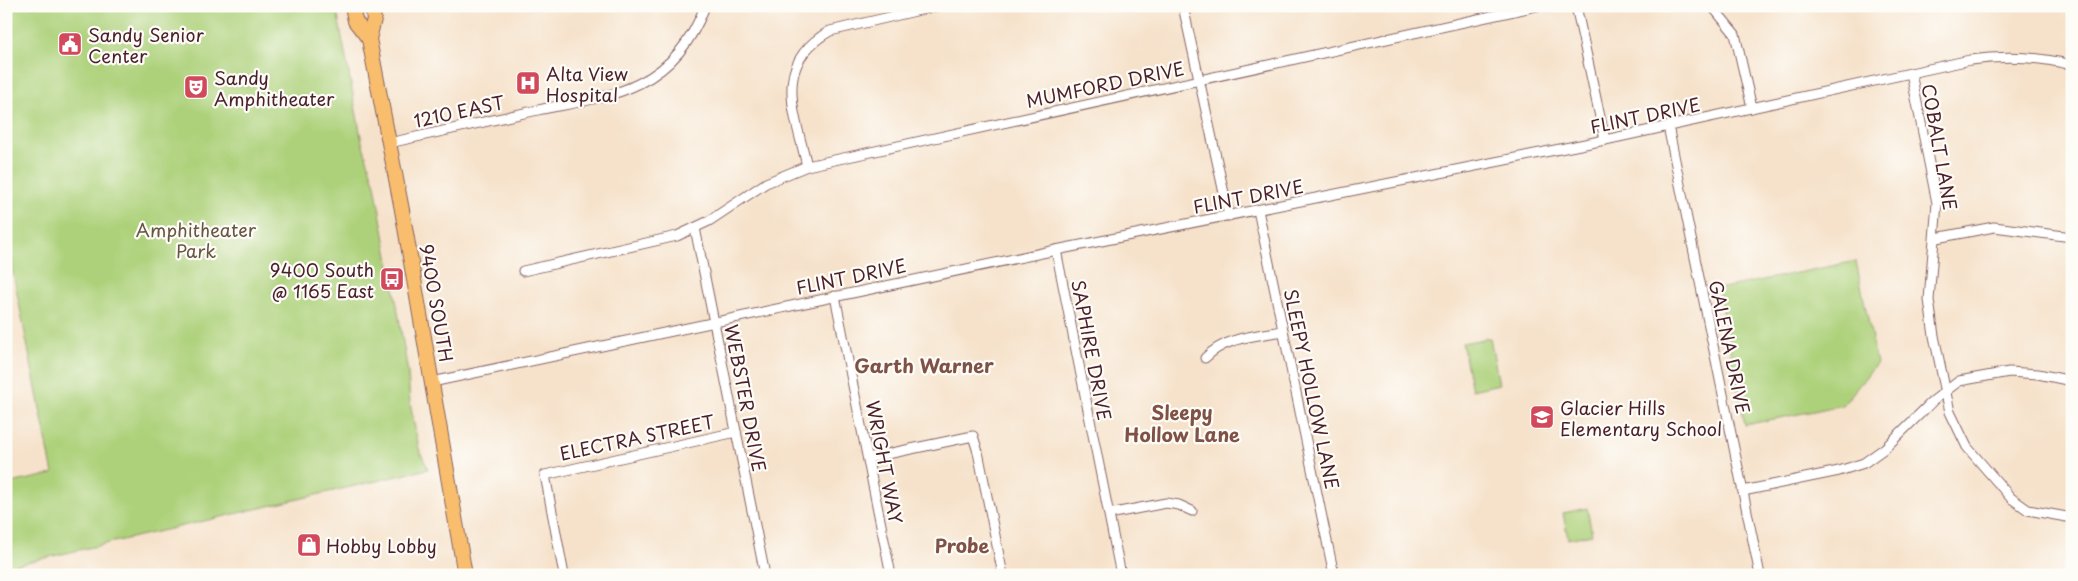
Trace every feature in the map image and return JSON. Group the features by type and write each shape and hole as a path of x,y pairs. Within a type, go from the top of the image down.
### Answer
{"main road":[{"name":"9400 SOUTH","path":"352,6 354,22 369,39"},
{"name":"9400 SOUTH","path":"372,6 374,19 369,39 432,382 465,575"}],"street":[{"name":"1210 EAST","path":"389,142 601,97 640,83 661,69 679,53 691,36 705,6"},
{"path":"807,166 791,92 794,71 807,48 817,38 830,30 937,6"},
{"path":"1183,6 1229,216"},
{"name":"MUMFORD DRIVE","path":"523,271 657,241 694,228 766,183 807,166 1537,6"},
{"path":"1576,6 1605,140"},
{"path":"1712,6 1735,34 1752,108"},
{"name":"FLINT DRIVE","path":"432,382 1056,250 1605,140 1970,60 2012,56 2054,61 2072,66"},
{"name":"COBALT LANE","path":"1911,73 1937,203 1936,238 1929,300 1934,336 1950,412 1967,447 2011,498 2028,510 2072,518"},
{"name":"GALENA DRIVE","path":"1668,126 1760,575"},
{"name":"SLEEPY HOLLOW LANE","path":"1258,210 1334,575"},
{"path":"1936,238 1994,227 2072,237"},
{"name":"WEBSTER DRIVE","path":"694,228 765,575"},
{"name":"SAPHIRE DRIVE","path":"1056,250 1121,575"},
{"name":"WRIGHT WAY","path":"836,296 891,575"},
{"path":"1205,358 1215,348 1230,341 1283,331"},
{"path":"1743,491 1839,471 1864,463 1885,448 1922,411 1960,382 2009,372 2038,374 2072,381"},
{"name":"ELECTRA STREET","path":"564,575 545,475 736,432"},
{"path":"868,458 973,436 978,452 1003,575"},
{"path":"1108,514 1166,502 1180,504 1192,511"}],"green space":[{"name":"Amphitheater Park","path":"6,6 336,6 362,142 375,185 397,306 408,373 410,403 419,449 428,469 6,567 6,484 53,474 6,238"},
{"path":"1856,261 1877,363 1843,405 1745,425 1718,289"},
{"path":"1490,338 1499,384 1472,390 1462,343"},
{"path":"1587,508 1592,534 1568,539 1563,513"}],"place":[{"name":"Sandy Senior Center","path":"70,44"},
{"name":"Alta View Hospital","path":"528,83"},
{"name":"Sandy Amphitheater","path":"196,87"},
{"name":"9400 South @ 1165 East","path":"392,279"},
{"name":"Glacier Hills Elementary School","path":"1542,417"},
{"name":"Hobby Lobby","path":"309,545"}],"district":[{"name":"Garth Warner","path":"924,365"},
{"name":"Sleepy Hollow Lane","path":"1182,423"},
{"name":"Probe","path":"962,545"}]}
